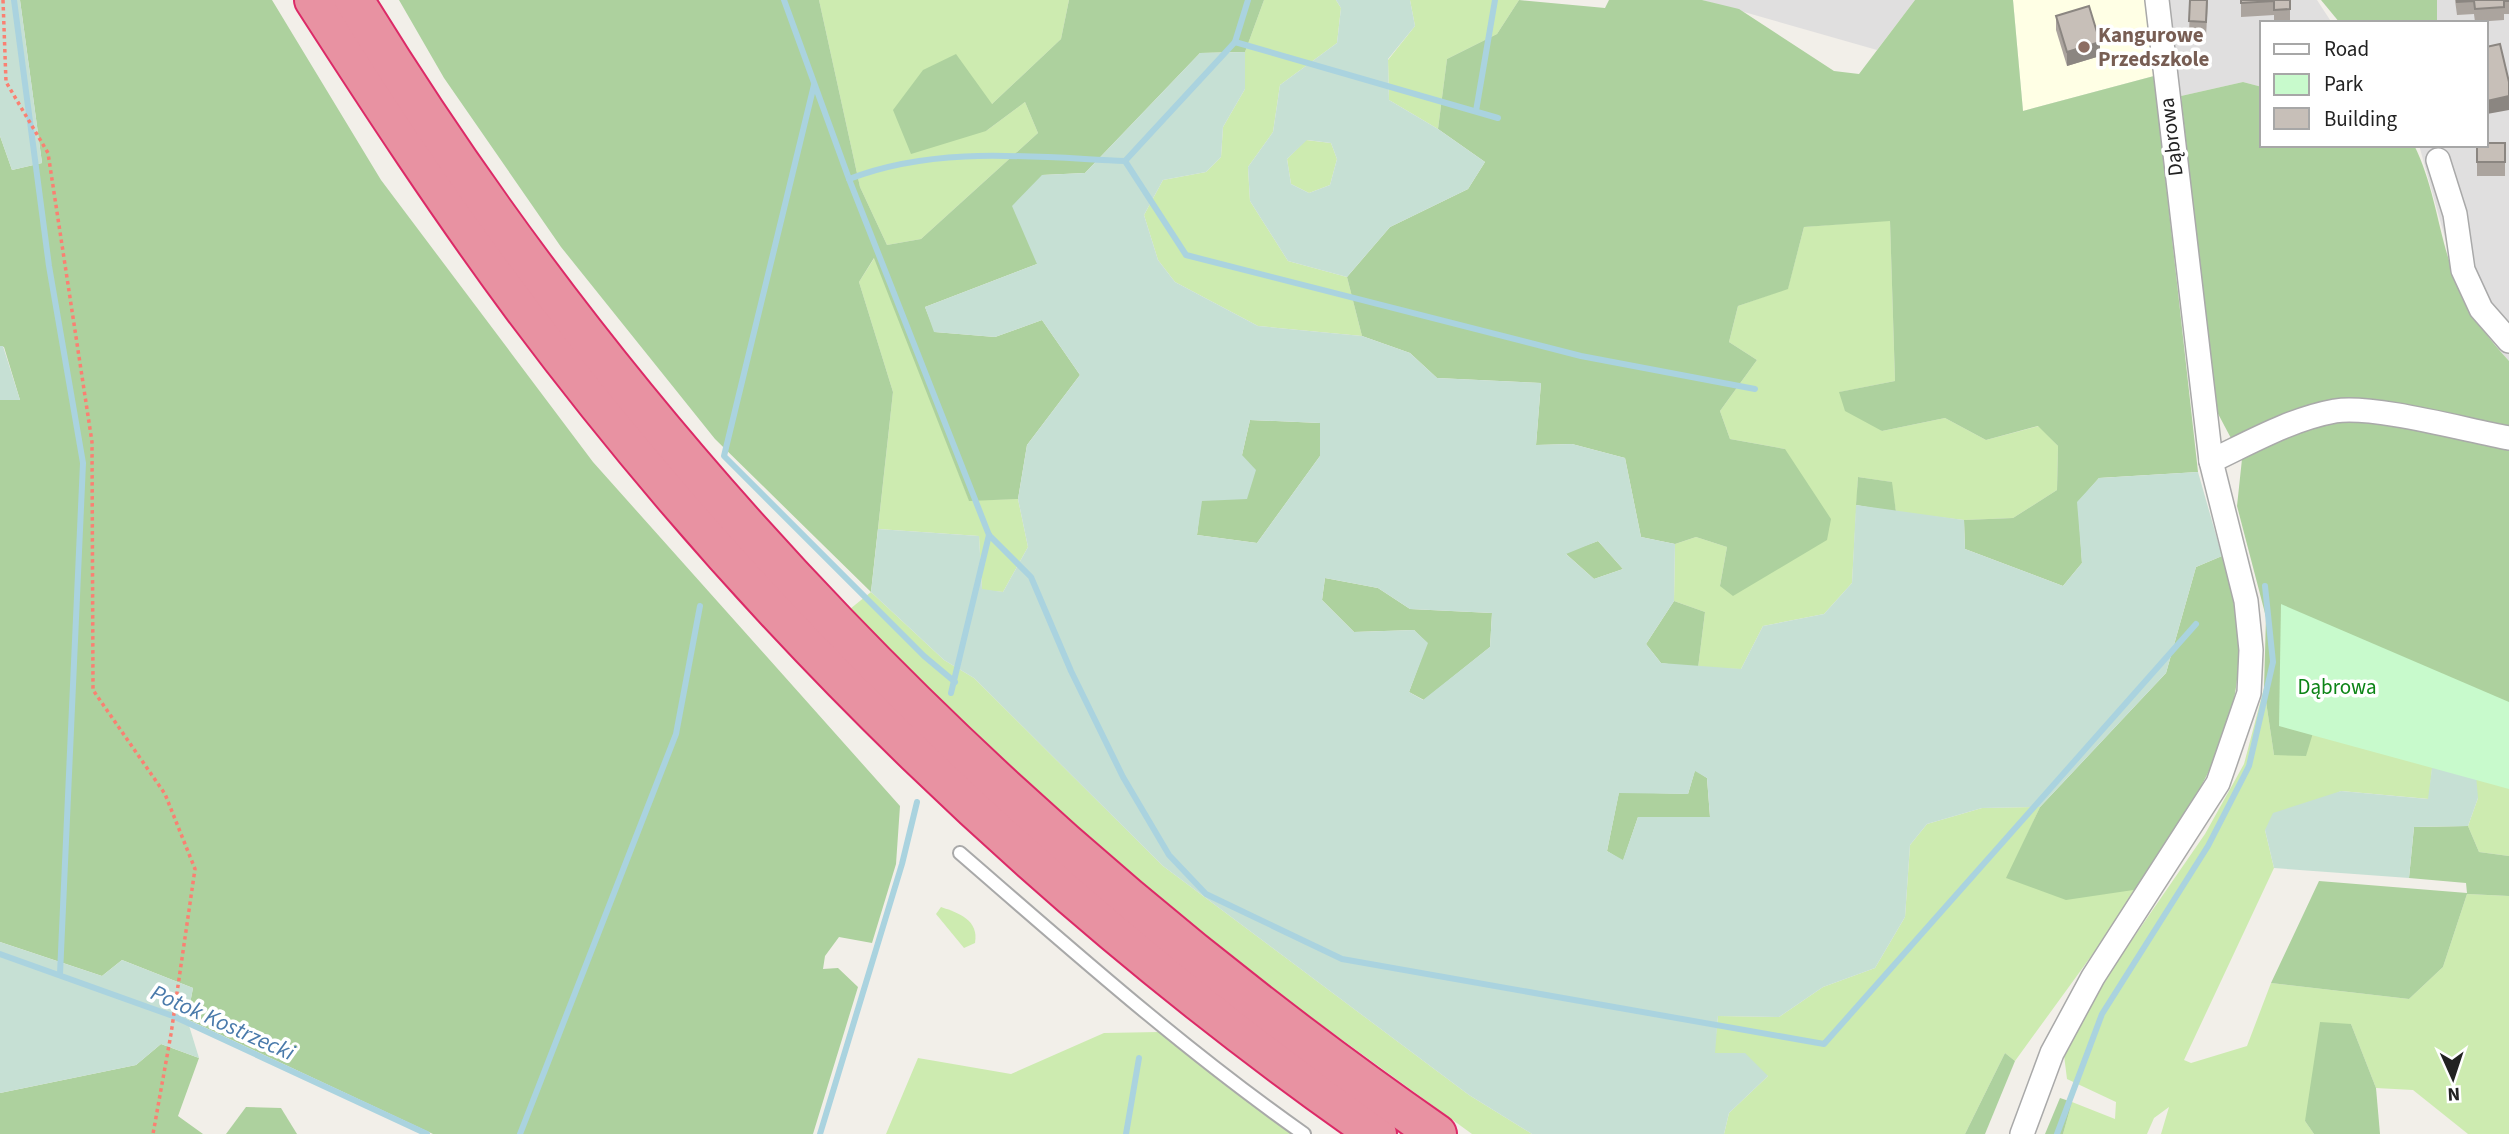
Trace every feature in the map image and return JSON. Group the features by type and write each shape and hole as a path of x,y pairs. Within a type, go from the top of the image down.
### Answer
{"highway":[{"path":"314,0 437,188 524,308 675,496 778,611 922,758 1043,870 1232,1027 1377,1134"},
{"path":"355,0 465,169 544,279 667,434 805,591 946,734 1114,887 1256,1003 1437,1134"}],"street":[{"name":"Dąbrowa","path":"2022,1134 2047,1065 2093,977 2218,783 2249,693 2251,650 2246,601 2211,461 2157,0"},
{"path":"2438,160 2455,214 2463,270 2481,310 2509,341"},
{"path":"2211,461 2294,422 2336,411 2369,412 2509,438"}],"lane":[{"path":"960,853 1121,992 1245,1093 1304,1134"}],"path":[{"path":"3,0 6,82 48,153 92,442 93,690 165,794 195,869 171,1034 153,1134"}],"shaded area":[{"path":"0,0 20,0 42,163 12,170 0,136"},
{"path":"1336,0 1410,0 1415,26 1388,59 1389,100 1438,129 1485,162 1468,189 1390,227 1347,277 1288,261 1250,201 1248,167 1273,132 1280,85 1337,43 1341,8","holes":["1307,140 1331,143 1337,159 1330,185 1309,193 1291,184 1287,159"]},
{"path":"1702,0 1915,0 1877,50"},
{"path":"2013,0 2317,0 2331,21 2260,21 2260,86 2243,82 2181,96 2154,76 2023,111"},
{"name":"Kangurowe Przedszkole","path":"2013,0 2145,0 2154,76 2023,111"},
{"path":"2437,0 2509,0 2509,361 2479,327 2459,288 2420,147 2488,147 2488,21 2437,21"},
{"path":"1245,52 1245,89 1223,127 1221,157 1206,172 1163,180 1144,215 1158,260 1175,282 1258,326 1362,336 1410,353 1437,378 1541,383 1536,445 1572,444 1625,458 1641,537 1675,544 1674,601 1646,644 1661,663 1741,669 1763,626 1824,614 1852,583 1856,505 1964,520 1965,549 2063,586 2082,563 2077,502 2099,478 2198,472 2222,556 2196,567 2166,673 2040,807 1982,808 1927,824 1910,845 1905,917 1875,968 1823,987 1779,1017 1718,1016 1715,1053 1745,1053 1768,1076 1729,1113 1724,1134 1532,1134 1469,1095 1163,866 974,678 944,660 871,592 878,529 979,536 982,589 1003,592 1028,547 1018,499 1027,445 1080,375 1042,320 995,337 934,332 925,307 1037,264 1012,206 1042,175 1085,173 1200,53","holes":["1250,420 1320,423 1320,456 1257,543 1197,535 1202,501 1247,499 1256,470 1242,455","1598,541 1623,569 1594,579 1566,554","1325,578 1378,588 1410,609 1492,613 1490,647 1423,700 1409,692 1428,643 1414,630 1354,632 1322,600","1695,771 1707,778 1710,817 1638,817 1623,860 1607,851 1619,793 1688,794"]},
{"path":"0,346 3,346 20,400 0,400"},
{"path":"2447,754 2476,775 2478,798 2468,826 2414,827 2409,878 2274,868 2265,830 2273,813 2341,791 2428,799 2432,768"},
{"path":"0,942 102,976 122,960 193,988 187,1019 199,1058 161,1044 136,1065 0,1093"}],"green space":[{"path":"20,0 272,0 381,180 593,462 900,806 896,864 872,943 839,937 825,956 823,969 838,968 858,987 813,1134 433,1134 187,1019 193,988 122,960 102,976 0,942 0,400 20,400 4,347 0,346 0,136 12,170 42,163"},
{"path":"399,0 819,0 860,187 887,245 921,239 1038,133 1025,102 986,131 911,154 893,110 923,70 956,54 992,104 1061,39 1069,0 1264,0 1245,52 1200,53 1085,173 1042,175 1037,264 925,307 935,332 995,337 1042,320 1080,375 1027,445 1018,499 969,501 874,258 859,282 893,392 871,592 715,439 561,247 444,78"},
{"path":"819,0 1069,0 1061,39 992,104 986,131 1025,102 1038,133 921,239 887,245 860,187"},
{"path":"1264,0 1336,0 1341,8 1337,43 1280,85 1273,132 1248,167 1250,201 1288,261 1347,277 1362,336 1258,326 1175,282 1158,260 1144,215 1163,180 1206,172 1221,157 1223,127 1245,89 1245,52"},
{"path":"1410,0 1519,0 1497,34 1447,59 1438,129 1389,100 1388,60 1415,26"},
{"path":"1519,0 1605,8 1609,0 1702,0 1739,9 1834,71 1859,74 1915,0 2013,0 2023,111 2154,76 2198,472 2099,478 2078,502 2082,563 2063,586 1965,549 1964,520 2013,518 2057,490 2058,446 2038,426 1986,440 1945,418 1882,431 1845,411 1839,392 1895,381 1890,221 1804,227 1788,289 1738,306 1729,342 1757,360 1720,411 1730,439 1785,449 1831,519 1827,540 1733,596 1720,586 1727,547 1696,537 1675,544 1641,537 1625,458 1572,444 1536,445 1541,383 1437,378 1410,353 1362,336 1347,277 1390,227 1468,189 1485,162 1438,129 1447,59 1497,34"},
{"path":"2321,0 2437,0 2437,21 2338,21"},
{"path":"2243,82 2260,86 2260,147 2415,147 2428,181 2447,254 2460,290 2482,328 2509,361 2509,725 2329,680 2306,756 2274,755 2264,688 2266,617 2237,506 2242,459 2215,408 2181,96"},
{"path":"1306,140 1331,143 1337,159 1330,185 1309,193 1291,184 1287,159"},
{"path":"1890,220 1895,381 1840,392 1882,431 1945,418 1986,440 2039,426 2058,446 2057,490 2013,518 1964,520 1896,512 1891,482 1858,477 1852,583 1824,614 1763,626 1741,669 1698,668 1705,612 1674,601 1675,544 1696,537 1727,547 1720,586 1785,449 1730,439 1720,411 1757,360 1729,342 1738,306 1788,288 1804,227"},
{"path":"875,257 969,500 1018,499 1028,547 1003,592 982,590 979,536 878,529 893,392 859,282"},
{"path":"1250,420 1320,423 1320,456 1257,543 1197,535 1201,501 1242,455"},
{"path":"1858,477 1892,482 1896,512 1856,505"},
{"path":"1598,541 1623,569 1594,579 1565,553"},
{"path":"2222,556 2234,607 2238,652 2235,693 2225,732 2210,769 2140,889 2066,900 2006,878 2040,807 2166,673 2196,567"},
{"path":"1325,578 1378,588 1410,609 1492,613 1490,647 1424,700 1409,692 1427,643 1414,630 1354,632 1322,600"},
{"path":"871,592 944,660 974,678 1163,866 1469,1095 1532,1134 1472,1134 1279,994 1129,874 961,723 850,609"},
{"path":"1674,601 1705,612 1698,668 1661,663 1646,644"},
{"name":"Dąbrowa","path":"2281,604 2509,702 2509,789 2279,726"},
{"path":"2329,680 2509,725 2509,856 2479,852 2468,826 2478,798 2432,769 2429,799 2341,791 2265,830 2274,868 2184,1060 2191,1063 2247,1046 2271,983 2409,999 2443,967 2467,894 2509,896 2509,1134 2468,1134 2413,1090 2376,1088 2351,1024 2305,1121 2314,1134 2161,1134 2169,1107 2154,1118 2147,1134 2063,1134 2072,1102 2115,1119 2116,1102 2067,1079 2064,1055 2105,979 2205,834 2244,764 2264,688 2274,755"},
{"path":"1695,770 1707,778 1710,817 1638,817 1623,861 1607,851 1619,792 1688,794"},
{"path":"2040,807 2007,878 2140,889 2015,1061 2005,1053 1965,1134 1724,1134 1729,1113 1768,1076 1714,1053 1718,1016 1779,1017 1823,987 1875,968 1905,917 1910,845 1927,824 1982,808"},
{"path":"2468,826 2479,852 2509,856 2509,896 2467,894 2443,967 2409,999 2271,983 2319,881 2467,893 2466,883 2409,878 2414,827"},
{"path":"941,907 961,915 971,923 975,943 964,948 936,914"},
{"path":"2320,1022 2351,1024 2376,1088 2380,1134 2314,1134 2305,1121"},
{"path":"1159,1032 1292,1134 886,1134 918,1058 1011,1074 1104,1033"},
{"path":"161,1044 199,1058 178,1116 203,1134 0,1134 0,1093 136,1065"},
{"path":"2005,1053 2015,1061 1985,1134 1965,1134"},
{"path":"2060,1098 2072,1102 2063,1134 2045,1134"},
{"path":"246,1107 281,1108 297,1134 226,1134"}],"building":[{"path":"2190,0 2207,0 2206,22 2189,21"},
{"path":"2241,0 2290,0 2290,9 2274,10 2274,1 2241,3"},
{"path":"2457,0 2509,1 2504,1 2504,7 2475,9 2474,1"},
{"path":"2089,6 2100,42 2067,52 2056,16"},
{"path":"2500,44 2509,82 2509,96 2488,101 2488,47"},
{"path":"2488,143 2505,143 2505,162 2477,162 2477,147 2488,147"}],"waterway":[{"path":"14,0 49,266 83,463 60,974"},
{"path":"784,0 849,179 989,535 1031,577 1071,671 1123,777 1169,855 1206,894 1342,959 1824,1044 2196,624"},
{"path":"1125,161 1235,42 1248,0"},
{"path":"1476,111 1495,0"},
{"path":"1235,42 1498,118"},
{"path":"814,85 724,456 924,656 955,682"},
{"path":"849,179 882,168 950,157 1020,156 1125,161"},
{"path":"1125,161 1186,255 1581,356 1755,389"},
{"path":"951,693 989,535"},
{"path":"2057,1134 2102,1014 2208,846 2249,766 2273,662 2265,586"},
{"path":"520,1134 676,734 700,606"},
{"path":"820,1134 902,864 917,802"},
{"name":"Potok Kostrzecki","path":"0,954 173,1016 427,1134"},
{"path":"1126,1134 1139,1058"}],"place":[{"name":"Kangurowe Przedszkole","path":"2084,47"}]}
